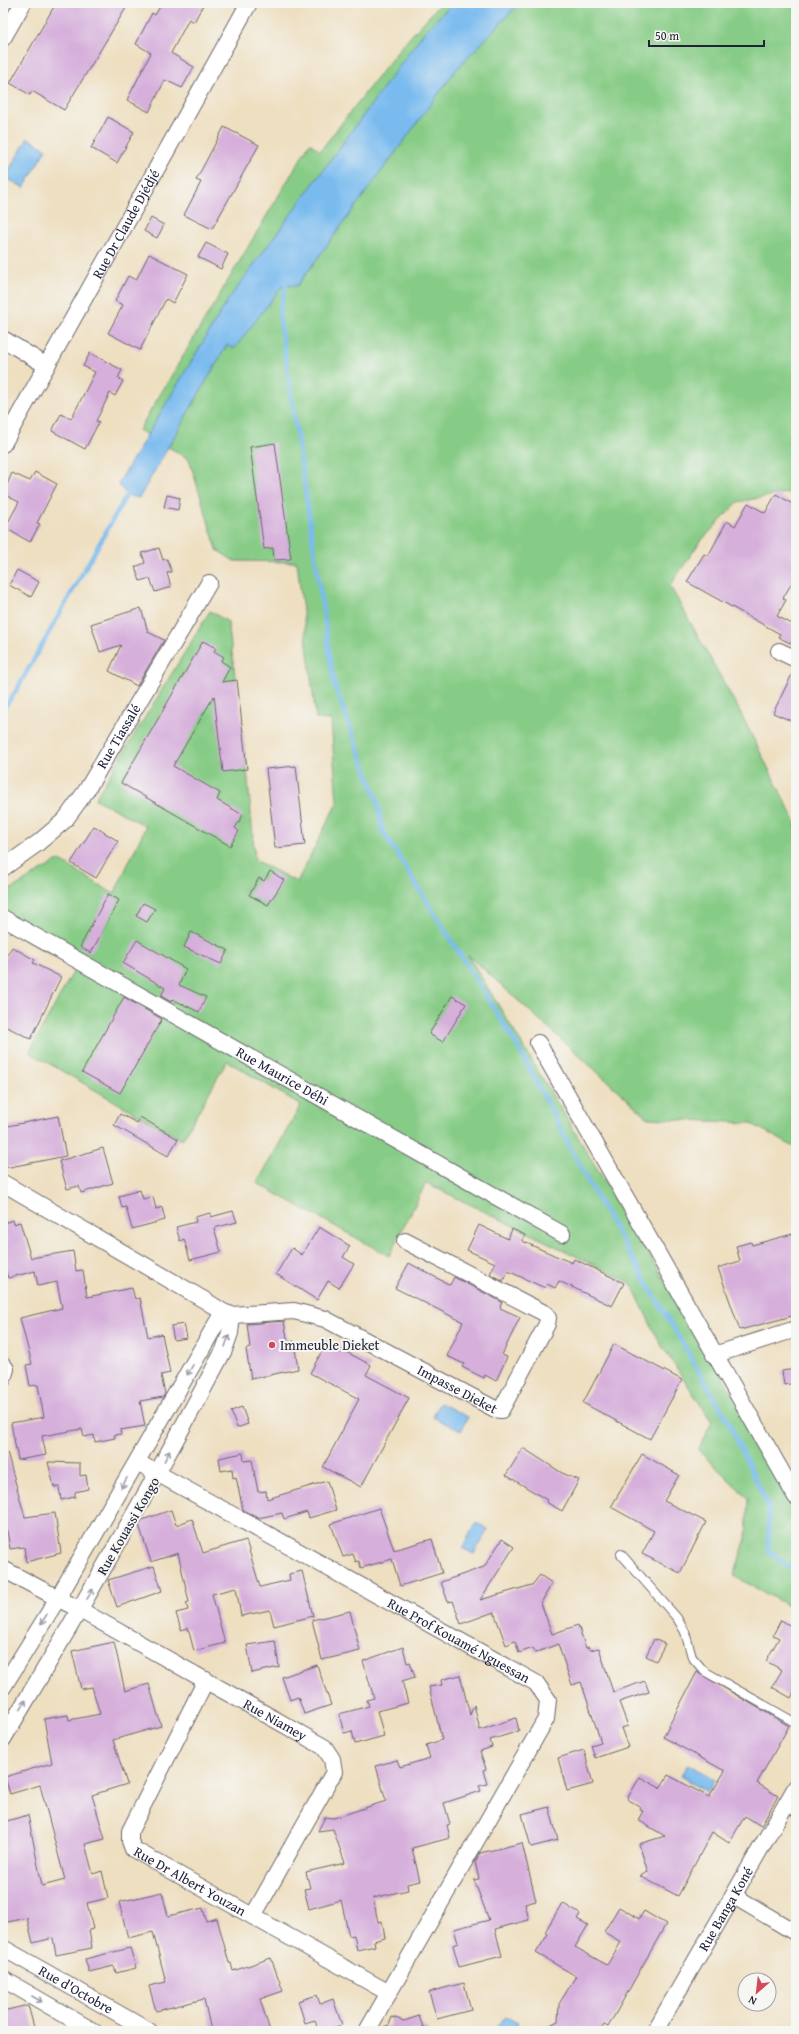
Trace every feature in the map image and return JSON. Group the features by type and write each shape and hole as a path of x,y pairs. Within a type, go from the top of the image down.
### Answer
{"street":[{"path":"3,38 23,3"},
{"name":"Rue Dr Claude Djédjé","path":"3,444 48,366 249,3"},
{"path":"3,339 48,366"},
{"name":"Rue Tiassalé","path":"3,868 38,843 65,820 86,791 209,582"},
{"path":"779,651 796,659"},
{"name":"Rue Maurice Déhi","path":"3,918 562,1234"},
{"path":"538,1043 796,1497"},
{"path":"3,1183 227,1314"},
{"name":"Impasse Dieket","path":"227,1314 294,1310 325,1319 495,1409 501,1410 546,1324 548,1318 546,1314 405,1240"},
{"name":"Rue Kouassi Kongo","path":"3,1687 58,1598 136,1462 227,1314"},
{"name":"Rue Kouassi Kongo","path":"3,1739 80,1610 158,1473 224,1350 230,1334 227,1314"},
{"path":"714,1355 796,1329"},
{"path":"3,1365 6,1370 3,1379"},
{"name":"Rue Prof Kouamé Nguessan","path":"136,1462 536,1683 548,1700 546,1719 367,2031"},
{"name":"Rue Niamey","path":"3,1569 80,1610 324,1747 332,1759 334,1772 253,1916"},
{"name":"Rue Dr Albert Youzan","path":"206,1680 130,1831 130,1841 133,1849 389,1993"},
{"name":"Rue Banga Koné","path":"655,2031 734,1896 790,1809 796,1787"},
{"path":"734,1896 796,1933"},
{"name":"Rue d'Octobre","path":"3,1948 149,2031"},
{"name":"Rue d'Octobre","path":"3,1979 93,2031"}],"lane":[{"path":"621,1554 677,1618 685,1632 692,1657 704,1671 796,1723"}],"green space":[{"path":"441,3 796,3 796,491 738,502 699,543 670,586 739,710 796,823 796,1148 750,1123 648,1118 468,955 796,1498 796,1610 734,1576 746,1538 748,1498 698,1450 712,1422 658,1340 631,1283 426,1183 389,1256 257,1183 301,1105 227,1061 182,1140 29,1052 76,967 3,929 3,894 59,860 114,894 146,826 95,799 210,611 228,622 247,769 255,860 297,882 337,803 331,720 316,719 297,562 234,561 217,550 189,459 139,430 310,143 320,151 401,47"}],"water":[{"path":"453,3 520,3 456,70 297,286 283,285 234,349 227,345 139,498 127,495 118,484 228,300 425,31"},
{"path":"28,138 46,149 24,188 5,177"},
{"path":"440,1403 468,1417 461,1431 433,1417"},
{"path":"476,1523 488,1529 474,1554 462,1548"},
{"path":"688,1764 715,1780 708,1792 681,1776"},
{"path":"506,2017 518,2023 514,2031 494,2031 493,2029"}],"building":[{"path":"56,3 129,3 64,110 32,91 30,95 10,83"},
{"path":"162,3 204,3 194,22 189,19 171,53 194,67 182,88 165,80 149,112 127,100 151,53 136,44 152,13 155,15"},
{"path":"108,117 134,132 117,163 91,148"},
{"path":"224,127 259,145 212,229 184,215 201,182 196,180"},
{"path":"151,218 164,225 157,238 144,231"},
{"path":"206,243 228,254 221,269 198,257"},
{"path":"149,254 188,274 173,303 166,299 140,350 108,333 123,305 115,301 128,276 136,280"},
{"path":"90,353 122,370 118,378 123,381 115,396 110,393 96,421 99,422 85,449 52,431 61,414 71,419 95,372 83,366"},
{"path":"275,443 291,559 274,560 273,548 264,549 250,447"},
{"path":"35,472 57,484 37,523 40,524 30,542 5,528 19,502 3,494 12,473 30,481"},
{"path":"776,494 796,506 796,576 783,598 786,600 777,616 796,626 796,646 778,637 780,634 687,582 704,554 708,556 727,521 735,526 748,503 765,513"},
{"path":"167,495 180,498 178,510 164,507"},
{"path":"159,548 163,560 167,559 172,572 167,573 171,587 155,592 150,578 140,581 135,567 145,563 142,553"},
{"path":"17,570 39,582 31,597 9,585"},
{"path":"141,608 148,632 164,640 137,686 109,671 121,645 100,652 91,624"},
{"path":"203,641 216,648 214,651 224,657 221,661 230,667 222,682 237,680 247,769 223,772 214,696 173,766 220,793 217,800 243,815 235,828 239,831 230,846 121,783"},
{"path":"796,668 796,723 773,713"},
{"path":"296,766 305,845 275,848 266,769"},
{"path":"94,826 118,841 96,878 71,863"},
{"path":"270,871 284,880 268,905 249,895 259,878 264,881"},
{"path":"108,894 119,900 91,953 80,947"},
{"path":"143,903 155,909 147,922 136,916"},
{"path":"191,932 228,950 221,964 184,947"},
{"path":"137,940 186,969 179,985 206,997 199,1012 172,999 171,1002 161,996 165,988 123,963"},
{"path":"12,947 35,960 33,963 61,977 31,1039 3,1025 3,963"},
{"path":"452,996 466,1004 443,1042 429,1034"},
{"path":"124,997 162,1019 120,1093 82,1072"},
{"path":"120,1114 137,1123 140,1117 178,1139 168,1156 114,1125"},
{"path":"58,1116 66,1156 5,1168 3,1127"},
{"path":"103,1148 113,1183 81,1193 79,1186 67,1189 59,1161"},
{"path":"140,1190 143,1199 153,1197 156,1209 162,1207 165,1220 132,1229 126,1207 122,1208 119,1196"},
{"path":"233,1211 237,1222 214,1228 221,1252 190,1260 184,1239 180,1241 176,1227 196,1222 195,1217 210,1213 211,1217"},
{"path":"13,1220 14,1224 20,1222 31,1258 73,1251 76,1271 83,1270 87,1297 132,1288 135,1299 140,1298 148,1337 162,1334 170,1373 161,1375 165,1394 163,1397 140,1401 145,1426 120,1430 121,1434 114,1435 115,1438 95,1442 94,1435 84,1437 82,1429 42,1436 46,1455 18,1460 11,1423 44,1417 38,1385 30,1386 26,1365 32,1364 20,1318 62,1308 57,1282 38,1286 35,1271 8,1278 3,1262 3,1223"},
{"path":"479,1225 508,1239 512,1229 525,1235 522,1241 572,1263 574,1259 624,1283 612,1306 559,1281 555,1288 547,1284 545,1288 508,1271 503,1281 490,1274 495,1263 467,1250"},
{"path":"319,1227 350,1246 343,1257 354,1264 339,1288 328,1281 317,1300 276,1274 292,1248 302,1255"},
{"path":"796,1233 796,1315 740,1330 718,1268 740,1261 736,1246 751,1242 752,1245"},
{"path":"409,1263 450,1285 454,1277 502,1302 500,1308 520,1317 502,1355 507,1357 496,1381 485,1375 484,1378 462,1367 464,1364 447,1356 463,1322 395,1288"},
{"name":"Immeuble Dieket","path":"284,1321 288,1343 294,1341 298,1369 251,1379 246,1349 250,1348 247,1324"},
{"path":"184,1324 187,1338 174,1340 171,1326"},
{"path":"327,1342 371,1365 366,1375 409,1398 361,1487 323,1467 359,1399 310,1373"},
{"path":"614,1344 682,1380 650,1439 583,1403"},
{"path":"796,1369 796,1383 784,1385 782,1371"},
{"path":"242,1407 248,1424 237,1428 231,1411"},
{"path":"523,1448 562,1473 579,1480 562,1511 506,1475"},
{"path":"7,1452 25,1517 55,1513 61,1553 26,1562 24,1547 10,1549 3,1512 3,1453"},
{"path":"243,1453 244,1461 252,1460 258,1492 266,1491 267,1499 327,1481 336,1510 309,1518 307,1512 284,1519 282,1513 258,1518 243,1510 236,1477 233,1478 232,1469 221,1471 219,1458"},
{"path":"642,1454 679,1475 664,1501 706,1522 680,1573 642,1554 654,1531 611,1507"},
{"path":"48,1462 80,1463 80,1476 86,1475 88,1489 75,1492 75,1497 61,1500 59,1487 54,1487"},
{"path":"379,1508 394,1550 432,1539 442,1573 400,1586 392,1559 361,1568 359,1561 356,1562 353,1554 343,1557 331,1524"},
{"path":"171,1510 176,1525 192,1519 203,1553 246,1540 260,1587 290,1580 289,1574 302,1571 313,1616 274,1626 270,1610 241,1616 236,1588 212,1594 225,1643 194,1651 188,1628 181,1630 176,1613 188,1610 186,1603 189,1602 178,1553 151,1562 139,1525 142,1520"},
{"path":"502,1539 514,1547 480,1600 532,1585 540,1575 552,1583 541,1603 552,1634 578,1625 586,1648 589,1647 590,1650 599,1648 613,1692 645,1681 649,1692 619,1702 628,1726 621,1728 628,1747 595,1758 591,1745 601,1742 581,1682 572,1685 558,1644 535,1653 533,1648 519,1653 515,1641 506,1645 494,1612 461,1624 453,1601 448,1602 441,1582 484,1567"},
{"path":"154,1566 162,1591 117,1607 108,1580"},
{"path":"350,1611 360,1651 322,1660 312,1620"},
{"path":"781,1620 796,1629 796,1688 791,1698 772,1687 782,1670 766,1661 779,1638 773,1635"},
{"path":"654,1639 665,1644 656,1661 646,1656"},
{"path":"275,1641 279,1667 252,1673 247,1645"},
{"path":"114,1642 125,1691 149,1684 161,1726 113,1740 127,1784 92,1795 105,1839 85,1844 93,1874 102,1871 108,1898 87,1903 93,1929 89,1930 92,1948 56,1955 53,1938 33,1943 27,1918 3,1923 3,1822 28,1815 42,1886 65,1880 40,1785 10,1794 5,1777 52,1763 44,1719 68,1715 69,1720 100,1714 92,1687 81,1689 72,1651"},
{"path":"403,1647 407,1663 410,1662 415,1677 402,1681 408,1703 377,1711 384,1736 355,1744 352,1731 344,1733 339,1714 369,1706 367,1700 374,1698 363,1661"},
{"path":"317,1665 331,1705 304,1714 298,1697 290,1700 282,1677"},
{"path":"697,1672 789,1726 757,1783 778,1796 761,1826 745,1816 729,1843 712,1832 678,1896 640,1876 648,1872 639,1844 665,1836 638,1820 643,1811 640,1809 641,1807 627,1799 640,1777 660,1788 668,1775 709,1797 725,1771 663,1737"},
{"path":"460,1675 470,1715 474,1705 480,1730 516,1718 519,1731 490,1740 492,1747 480,1751 486,1769 483,1770 487,1784 479,1786 481,1791 444,1803 450,1824 447,1825 450,1838 412,1848 420,1881 407,1884 408,1890 373,1898 378,1922 382,1921 385,1938 374,1941 375,1946 357,1950 354,1935 349,1936 341,1900 309,1909 304,1889 310,1888 306,1872 345,1863 333,1829 318,1831 325,1817 334,1818 386,1801 376,1766 397,1760 400,1767 430,1758 426,1745 442,1740 429,1687 442,1685 441,1680"},
{"path":"584,1750 593,1784 567,1791 558,1758"},
{"path":"549,1807 558,1840 531,1847 522,1814"},
{"path":"522,1843 536,1901 525,1904 529,1920 495,1929 502,1956 459,1967 453,1945 458,1943 454,1929 489,1920 474,1880 479,1879 475,1862 480,1853"},
{"path":"162,1892 168,1916 203,1908 206,1921 217,1918 229,1963 231,1963 233,1971 271,1958 283,1991 260,1999 270,2031 211,2031 204,1999 156,2011 149,1986 166,1982 153,1932 128,1938 119,1902"},
{"path":"562,1903 580,1914 577,1919 588,1925 575,1947 607,1965 621,1942 604,1932 619,1907 639,1919 644,1911 666,1924 608,2027 604,2025 600,2031 539,2031 558,2021 559,2004 576,1976 536,1953 548,1934 545,1932"},
{"path":"130,1948 136,1968 116,1973 114,1966 89,1972 85,1959"},
{"path":"464,1983 471,2010 437,2019 429,1992"},
{"path":"317,1995 320,2004 333,1999 342,2025 318,2031 315,2020 305,2023 298,2001"},
{"path":"28,2005 35,2031 3,2031 3,2011"},
{"path":"419,2016 423,2027 428,2029 428,2031 380,2031 380,2028 389,2025 392,2017 404,2021"}],"waterway":[{"path":"287,281 279,314 334,684 378,802 382,830 517,1045 597,1198 727,1419 769,1508 768,1550 796,1573"},
{"path":"3,709 16,691 129,491"}],"place":[{"name":"Immeuble Dieket","path":"272,1345"}]}
